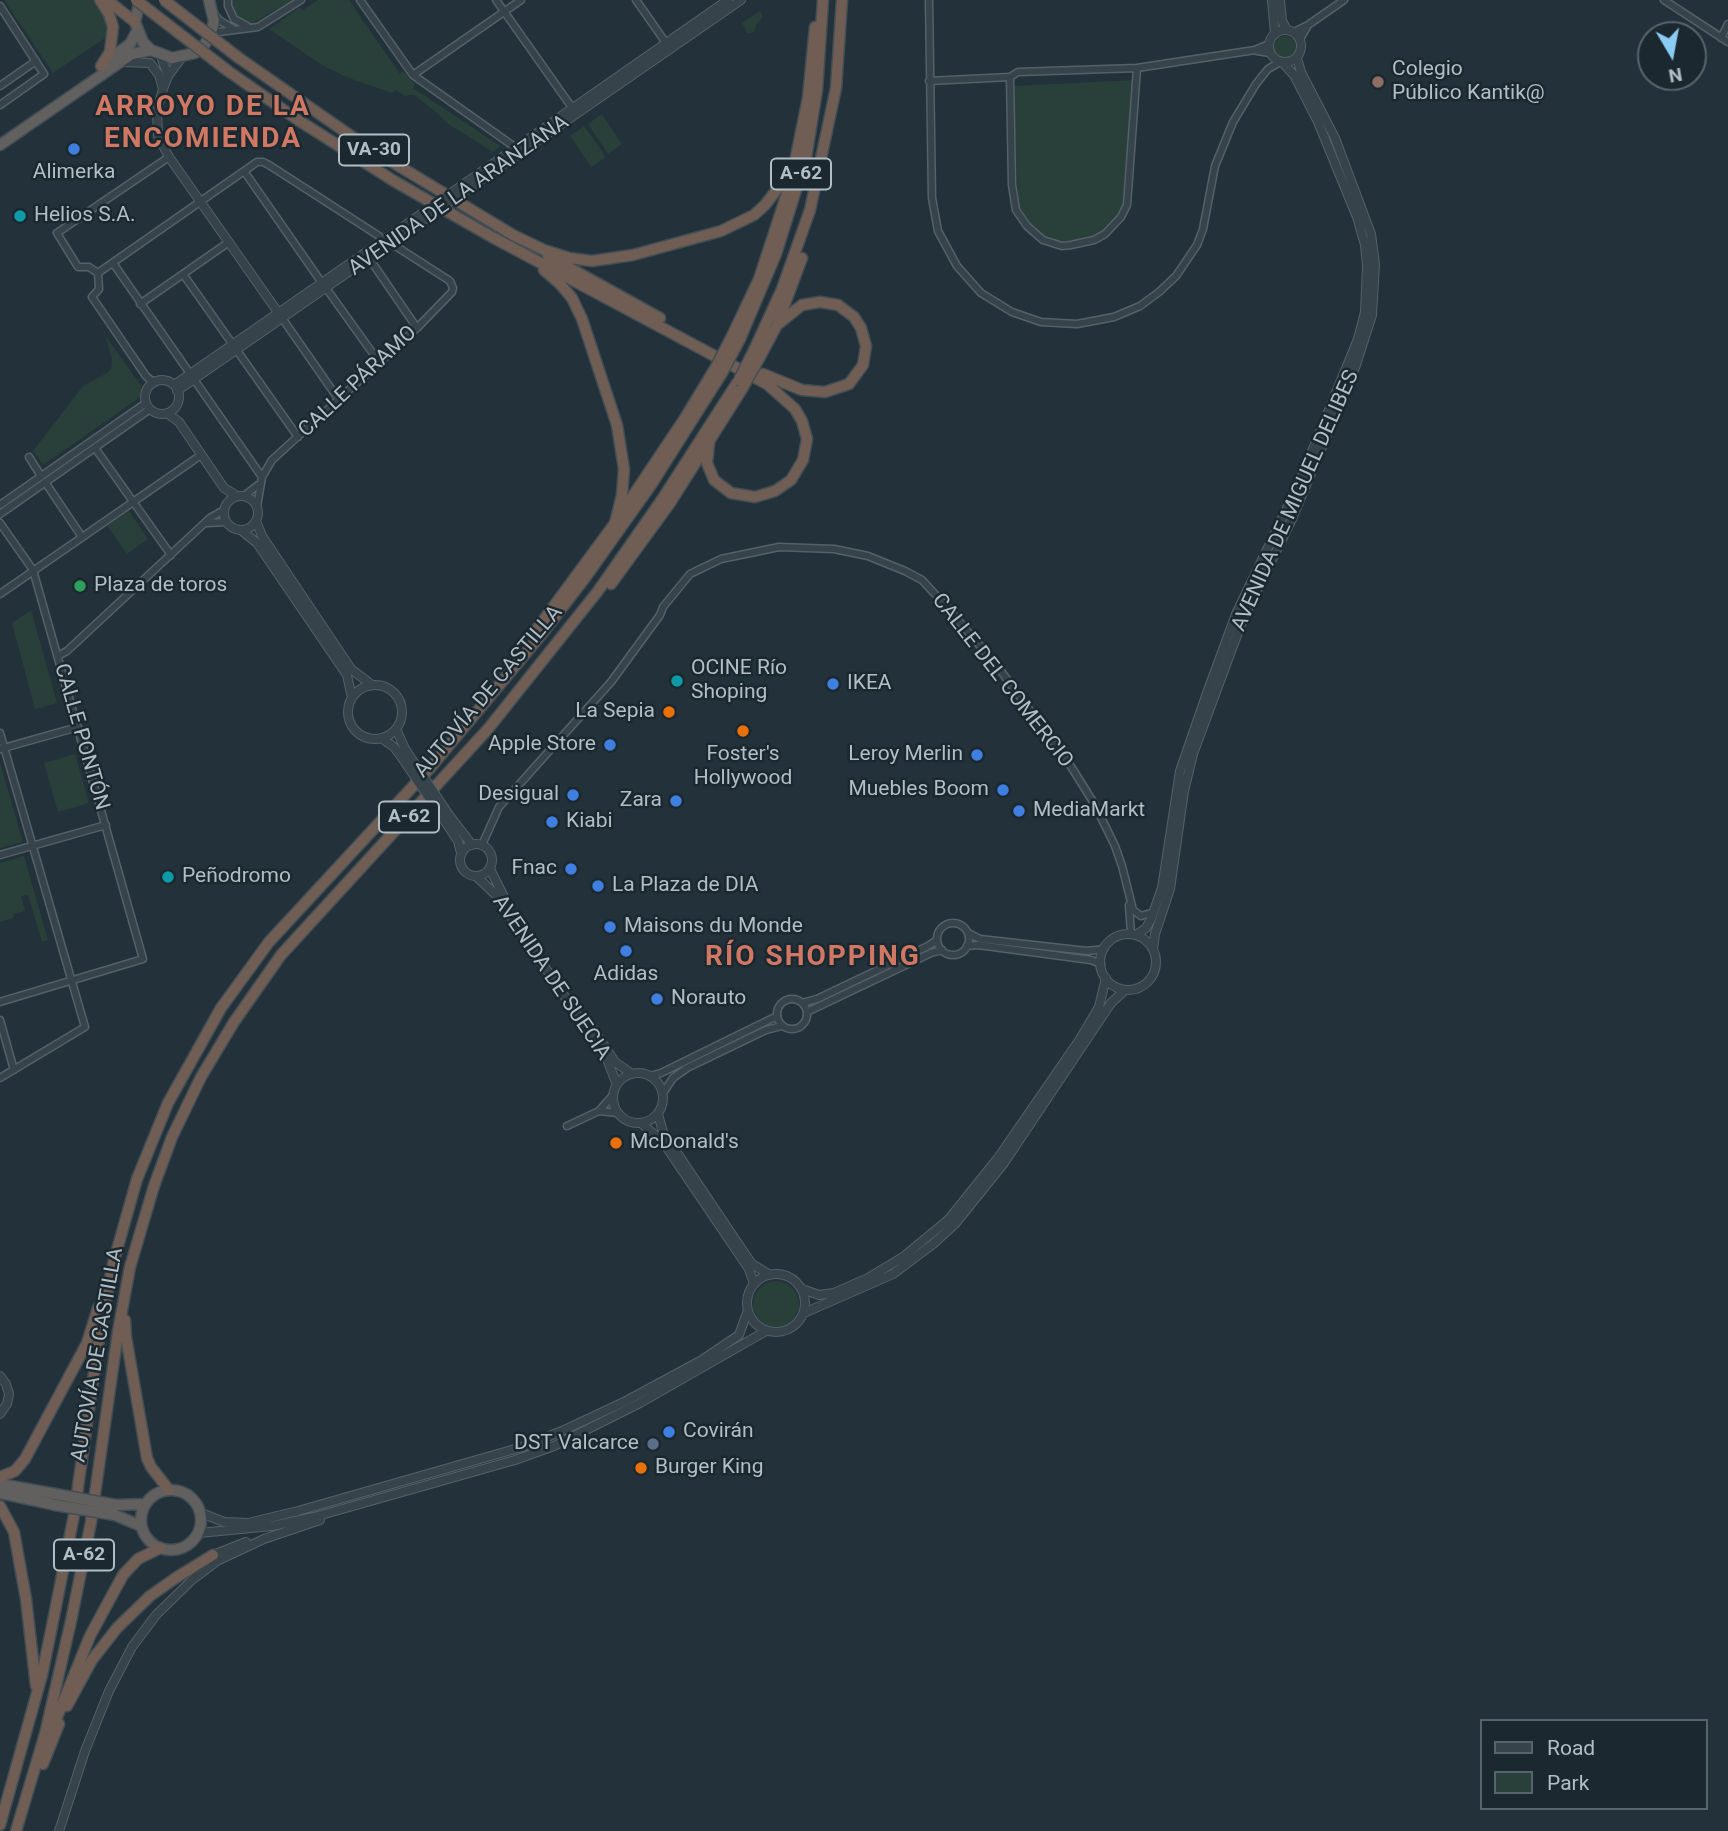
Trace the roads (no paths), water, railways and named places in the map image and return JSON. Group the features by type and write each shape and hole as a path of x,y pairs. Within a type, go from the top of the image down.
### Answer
{"highway":[{"path":"100,0 113,27 110,52 101,66"},
{"path":"107,0 136,27 156,53"},
{"path":"0,137 130,44 136,27 138,0"},
{"name":"VA-30","path":"138,0 228,71 345,150 492,237"},
{"name":"VA-30","path":"164,0 239,58 354,138 513,235"},
{"path":"736,337 777,229 792,170 808,99 816,0"},
{"name":"AUTOVÍA DE CASTILLA","path":"0,1825 49,1640 74,1515 101,1324 113,1264 137,1179 156,1131 185,1070 221,1008 269,942 430,768 517,665 585,578 651,485 719,370 776,254 806,158 817,90 823,0"},
{"name":"AUTOVÍA DE CASTILLA","path":"16,1831 45,1734 71,1621 91,1522 118,1332 130,1272 154,1186 172,1137 201,1077 234,1022 288,947 442,781 516,696 598,591 740,386 759,351 810,210 836,88 842,0"},
{"path":"0,145 132,54 156,53 183,57 195,52 205,44 211,33 218,5"},
{"path":"759,351 777,325 797,273 821,189 828,132"},
{"path":"513,235 569,258 592,261 634,255 736,225 765,205 792,170"},
{"path":"513,235 782,384 802,390 831,391 849,384 863,365 866,346 861,328 854,317 838,305 820,302 802,305 777,325"},
{"path":"492,237 767,383 795,409 807,439 803,460 791,480 775,491 755,497 731,493 714,480 707,463 709,444"},
{"path":"492,237 551,275 572,298 582,319 617,425 622,452 622,495 615,523"},
{"path":"430,768 615,523 719,370"},
{"path":"516,696 536,677 608,588 670,503 709,444 740,386"},
{"path":"0,1476 15,1471 25,1459 63,1390 87,1343 113,1264"},
{"path":"130,1272 126,1337 142,1438 151,1467 169,1490"},
{"path":"0,1484 55,1500"},
{"path":"116,1510 141,1526 151,1543 160,1548 178,1550 193,1541 199,1533 201,1513 186,1494 169,1490 152,1497 146,1504 141,1526"},
{"path":"0,1493 116,1510 146,1504"},
{"path":"0,1506 14,1532 26,1599 36,1692"},
{"path":"24,1831 51,1732 97,1624 128,1568 138,1559 160,1548"},
{"path":"43,1765 73,1695 92,1660 117,1628 150,1596 213,1555"}],"street":[{"path":"211,33 252,27 272,20 301,0"},
{"path":"359,0 413,75 519,151"},
{"path":"496,0 573,109"},
{"path":"413,75 522,0"},
{"path":"636,0 666,43"},
{"name":"AVENIDA DE LA ARANZANA","path":"519,151 573,109 728,0"},
{"name":"AVENIDA DE LA ARANZANA","path":"175,388 741,0"},
{"path":"929,0 932,198 938,231 949,254 972,284 1003,307 1041,322 1077,324 1114,317 1140,306 1159,292 1186,263 1203,229 1213,174 1221,148 1243,104 1275,56 1272,0"},
{"path":"929,80 1010,77 1018,72 1137,68 1255,50 1275,56 1297,58 1301,48 1282,21 1280,0"},
{"path":"1275,34 1293,34 1344,0"},
{"path":"1664,0 1728,42"},
{"path":"218,5 234,19 252,27"},
{"path":"218,5 219,20 234,29"},
{"path":"0,6 44,74 0,105"},
{"path":"1721,38 1728,24"},
{"path":"156,53 168,76"},
{"name":"AVENIDA DE MIGUEL DELIBES","path":"1134,935 1146,928 1154,912 1167,864 1176,788 1185,751 1237,614 1300,481 1358,339 1365,313 1367,266 1360,226 1318,122 1294,75 1275,56"},
{"path":"183,57 168,76 163,89 157,110 158,136 169,157 339,400"},
{"name":"AVENIDA DE MIGUEL DELIBES","path":"1153,949 1155,934 1170,889 1184,792 1193,754 1243,619 1292,519 1356,365 1372,315 1375,264 1371,234 1335,138 1301,72 1297,58"},
{"path":"0,86 36,61"},
{"path":"120,62 150,63 159,75 163,89"},
{"path":"1010,77 1016,210 1027,226 1043,240 1062,246 1094,240 1105,234 1121,217 1127,205 1137,68"},
{"path":"151,385 92,297 99,289 97,273 89,267 78,267 57,233 169,157"},
{"path":"97,273 257,162 270,165 379,236"},
{"path":"244,171 379,362"},
{"name":"AVENIDA DE LA ARANZANA","path":"324,285 369,258 417,221"},
{"path":"140,304 229,242"},
{"name":"CALLE PÁRAMO","path":"240,496 251,493 272,460 450,296 453,288 450,281 397,247"},
{"path":"369,258 417,328"},
{"path":"113,263 261,480 256,521 262,536 351,669 372,685 392,691 401,703 402,716 396,729 381,738"},
{"path":"183,274 298,438"},
{"path":"165,381 175,388 178,399 171,411 158,414 148,406 145,393 151,385 165,381"},
{"path":"0,505 95,448 148,406"},
{"path":"0,514 43,479 148,406"},
{"path":"171,411 224,488 252,500 257,507"},
{"path":"95,448 171,555"},
{"path":"0,594 201,455"},
{"path":"29,457 82,537"},
{"path":"224,488 227,522"},
{"path":"58,656 205,523 240,496"},
{"path":"241,530 247,529 256,521"},
{"path":"205,523 227,522 257,543 347,675 352,698 349,713 354,728 366,737 381,738 403,752"},
{"name":"CALLE PONTÓN","path":"0,523 33,570 143,959 72,982"},
{"name":"CALLE DEL COMERCIO","path":"482,845 499,807 611,682 690,573 740,554 779,547 812,547 868,556 922,580 998,667 1072,768 1095,805 1122,866 1134,935"},
{"path":"352,698 372,685"},
{"path":"2,748 78,727"},
{"path":"396,729 403,752 447,817 472,845"},
{"path":"0,733 2,748 85,1027 0,1078"},
{"path":"447,817 458,841 463,870 477,877 490,869 492,855 482,845 472,845 461,853"},
{"path":"0,855 106,825"},
{"name":"AVENIDA DE SUECIA","path":"490,869 500,892 615,1062 632,1074"},
{"name":"AVENIDA DE SUECIA","path":"477,877 496,895 607,1059 617,1084"},
{"path":"1129,897 1137,915 1154,912"},
{"path":"803,1003 828,994 928,946 937,940 941,928 953,923 959,924 980,939 1091,952 1104,949"},
{"path":"967,946 968,933"},
{"path":"1134,935 1146,940 1153,949 1156,969 1152,978 1144,985 1125,990 1111,984 1106,978 1101,964 1104,949 1111,941 1120,936 1134,935"},
{"path":"937,940 942,950"},
{"path":"807,1012 942,950 952,954 967,946 978,945 1091,960 1101,964"},
{"path":"802,1289 819,1295 834,1293 868,1278 903,1257 949,1219 998,1158 1080,1039 1099,1007 1106,978"},
{"path":"0,1002 72,982"},
{"path":"199,1533 254,1528 339,1512 554,1446 640,1404 766,1331 786,1331 797,1323 804,1313 893,1274 955,1224 1004,1163 1111,1003 1125,990"},
{"path":"663,1093 673,1078 688,1068 766,1030 782,1026 797,1028 805,1022 807,1012 803,1003 796,999 786,1000 779,1007 777,1016 782,1026"},
{"path":"567,1126 599,1111 613,1095 617,1084 632,1074 650,1076 661,1073 777,1016"},
{"path":"0,1020 2,1035 14,1070"},
{"path":"642,1123 658,1114 662,1108 663,1093 650,1076"},
{"path":"613,1095 618,1112 628,1121 642,1123 663,1142 748,1269 754,1284"},
{"path":"599,1111 618,1112"},
{"path":"658,1114 663,1132 752,1264 770,1275"},
{"path":"201,1513 224,1522 248,1522 298,1511 562,1432 702,1360 739,1335 748,1310 747,1299 754,1284 770,1275 785,1275 798,1283 805,1297 804,1313"},
{"path":"748,1310 758,1326 766,1331"},
{"path":"0,1376 9,1394 7,1404 0,1414"},
{"path":"59,1831 85,1751 109,1690 132,1647 156,1615 181,1589 217,1561 264,1539 339,1512"},
{"path":"213,1555 314,1517"}],"place":[{"name":"Colegio Público Kantik@","path":"1378,82"},
{"name":"Alimerka","path":"74,149"},
{"name":"Helios S.A.","path":"20,216"},
{"name":"Plaza de toros","path":"80,586"},
{"name":"OCINE Río Shoping","path":"677,681"},
{"name":"IKEA","path":"833,684"},
{"name":"La Sepia","path":"669,712"},
{"name":"Foster's Hollywood","path":"743,731"},
{"name":"Apple Store","path":"610,745"},
{"name":"Leroy Merlin","path":"977,755"},
{"name":"Muebles Boom","path":"1003,790"},
{"name":"Desigual","path":"573,795"},
{"name":"Zara","path":"676,801"},
{"name":"MediaMarkt","path":"1019,811"},
{"name":"Kiabi","path":"552,822"},
{"name":"Fnac","path":"571,869"},
{"name":"Peñodromo","path":"168,877"},
{"name":"La Plaza de DIA","path":"598,886"},
{"name":"Maisons du Monde","path":"610,927"},
{"name":"Adidas","path":"626,951"},
{"name":"Norauto","path":"657,999"},
{"name":"McDonald's","path":"616,1143"},
{"name":"Covirán","path":"669,1432"},
{"name":"DST Valcarce","path":"653,1444"},
{"name":"Burger King","path":"641,1468"}],"district":[{"name":"ARROYO DE LA ENCOMIENDA","path":"203,124"},
{"name":"RÍO SHOPPING","path":"813,958"}]}
